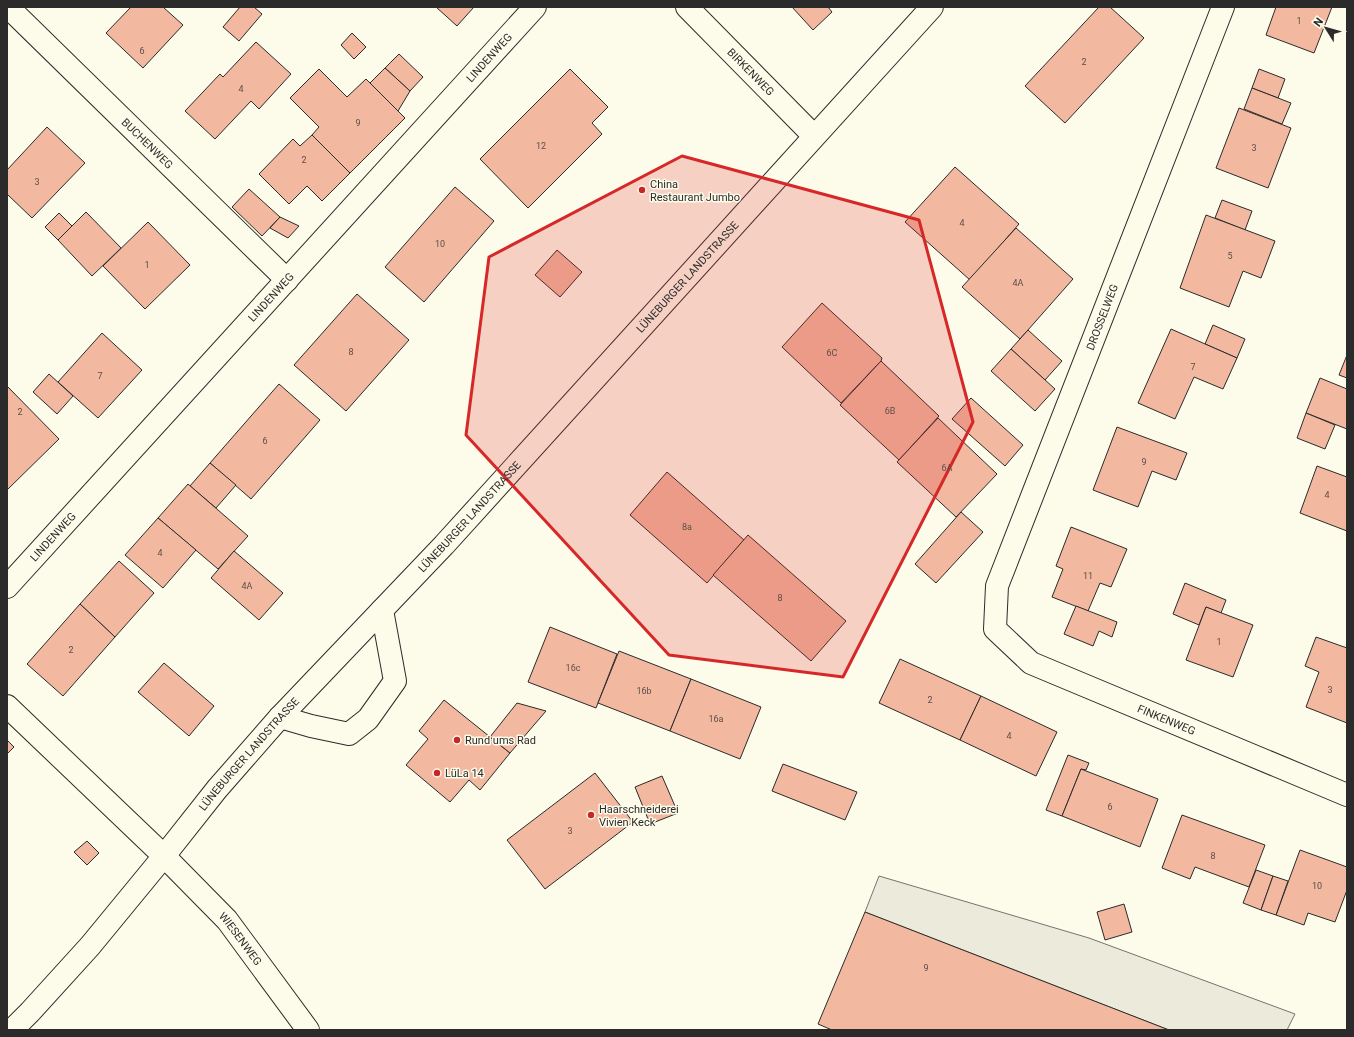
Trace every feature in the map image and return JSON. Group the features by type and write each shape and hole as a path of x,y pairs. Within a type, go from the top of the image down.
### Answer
{"street":[{"name":"BUCHENWEG","path":"8,7 287,280"},
{"name":"LINDENWEG","path":"7,586 535,7"},
{"name":"BIRKENWEG","path":"687,7 814,136"},
{"name":"LÜNEBURGER LANDSTRASSE","path":"12,1030 90,946 217,789 280,717 444,545 932,7"},
{"name":"DROSSELWEG","path":"996,629 997,586 1223,7"},
{"path":"280,717 311,726 349,734 368,719 395,682 382,610"},
{"name":"FINKENWEG","path":"996,629 1031,663 1347,794"},
{"path":"7,706 164,856"},
{"name":"WIESENWEG","path":"164,856 227,920 308,1030"}],"highlighted area":[{"path":"682,156 919,220 973,422 843,677 669,655 466,435 489,257"}],"shaded area":[{"path":"879,876 1089,938 1295,1014 1287,1030 1169,1030 865,912"}],"building":[{"path":"131,7 163,7 183,25 143,68 106,33"},
{"path":"240,7 254,7 262,14 239,41 223,27"},
{"path":"436,7 474,7 457,26"},
{"path":"792,7 828,7 832,12 813,30"},
{"path":"1099,7 1110,7 1144,38 1065,123 1025,86"},
{"path":"1276,7 1332,7 1314,53 1266,35"},
{"path":"352,33 366,47 354,59 341,45"},
{"path":"256,42 291,74 259,109 251,101 215,139 185,111 220,74 223,77"},
{"path":"399,54 423,77 410,91 385,68"},
{"path":"385,68 410,91 398,111 370,83"},
{"path":"319,69 347,97 366,79 405,118 350,173 312,135 319,127 290,98"},
{"path":"570,69 608,107 592,123 602,134 528,208 480,159"},
{"path":"1259,69 1285,79 1278,98 1252,88"},
{"path":"1252,88 1291,103 1282,124 1244,109"},
{"path":"1239,108 1291,128 1268,188 1216,168"},
{"path":"47,127 85,163 32,218 7,194 7,170"},
{"path":"312,135 350,173 322,201 307,186 289,204 259,174 293,139 300,146"},
{"path":"955,167 1019,224 970,280 905,222"},
{"path":"455,187 494,221 424,302 385,267"},
{"path":"249,189 280,217 262,236 232,207"},
{"path":"1222,200 1252,211 1245,230 1215,218"},
{"path":"86,212 121,248 92,276 58,240"},
{"path":"59,213 72,226 58,240 45,227"},
{"path":"1206,215 1275,241 1261,278 1243,271 1229,307 1180,288"},
{"path":"280,217 299,226 288,238 270,228"},
{"path":"148,222 190,265 145,309 103,266"},
{"path":"1016,228 1073,279 1020,339 962,287"},
{"path":"557,250 582,272 560,297 535,275"},
{"path":"357,294 409,340 346,411 294,365"},
{"path":"822,303 882,358 881,361 841,403 782,347"},
{"path":"1213,325 1245,339 1237,358 1205,344"},
{"path":"1171,329 1237,358 1223,389 1194,377 1175,419 1138,403"},
{"path":"1028,330 1062,361 1045,380 1011,349"},
{"path":"102,333 142,370 98,418 58,382"},
{"path":"1011,349 1055,389 1035,411 991,371"},
{"path":"1347,355 1347,378 1339,375"},
{"path":"881,361 939,416 899,460 840,405"},
{"path":"49,374 73,396 57,414 33,392"},
{"path":"1320,378 1347,389 1347,429 1306,413"},
{"path":"279,384 320,420 251,499 210,463"},
{"path":"7,386 59,439 7,490"},
{"path":"971,398 1023,445 1005,466 952,419"},
{"path":"1306,413 1335,425 1325,449 1297,438"},
{"path":"938,418 997,474 956,517 897,462"},
{"path":"1117,427 1187,453 1176,480 1152,471 1138,507 1093,490"},
{"path":"210,463 236,485 216,508 190,486"},
{"path":"1317,466 1347,477 1347,531 1300,513"},
{"path":"667,472 744,540 707,583 630,515"},
{"path":"188,484 248,536 218,569 158,518"},
{"path":"961,512 983,532 936,583 915,564"},
{"path":"158,518 196,550 163,588 125,555"},
{"path":"1071,527 1127,549 1111,587 1100,583 1088,611 1052,597 1063,569 1056,566"},
{"path":"748,535 846,621 811,661 713,575"},
{"path":"234,551 283,593 259,620 211,578"},
{"path":"119,561 154,593 115,637 80,604"},
{"path":"1185,583 1226,600 1221,613 1206,607 1199,625 1173,614"},
{"path":"80,604 115,637 63,696 27,664"},
{"path":"1076,606 1117,622 1112,637 1099,631 1093,646 1064,634"},
{"path":"1206,607 1253,625 1233,677 1186,660"},
{"path":"550,627 617,654 596,708 528,682"},
{"path":"1316,637 1347,648 1347,723 1306,707 1319,672 1305,666"},
{"path":"619,651 691,679 670,731 598,703"},
{"path":"900,659 981,696 960,740 879,703"},
{"path":"164,663 214,706 189,736 138,692"},
{"path":"691,679 761,707 740,759 670,731"},
{"path":"981,696 1057,732 1036,776 960,740"},
{"path":"444,700 510,753 480,790 469,780 450,802 406,765 428,739 419,731"},
{"path":"517,703 546,711 510,753 490,737"},
{"path":"7,740 14,747 7,754"},
{"path":"1068,755 1089,763 1086,770 1081,769 1062,816 1046,810"},
{"path":"783,764 857,792 845,820 772,791"},
{"path":"1081,769 1158,799 1140,847 1062,816"},
{"path":"595,773 633,822 545,889 507,840"},
{"path":"662,776 678,813 650,824 635,787"},
{"path":"1182,815 1265,845 1249,887 1195,867 1190,879 1162,868"},
{"path":"87,841 99,853 87,865 74,852"},
{"path":"1300,850 1347,867 1347,890 1335,922 1308,913 1304,925 1276,915"},
{"path":"1256,870 1273,876 1261,910 1243,903"},
{"path":"1273,876 1288,881 1276,915 1261,910"},
{"path":"1124,904 1132,932 1105,940 1097,912"},
{"path":"865,912 1169,1030 832,1030 818,1024"}],"place":[{"name":"China Restaurant Jumbo","path":"642,190"},
{"name":"Rund ums Rad","path":"457,740"},
{"name":"LüLa 14","path":"437,773"},
{"name":"Haarschneiderei Vivien Keck","path":"591,815"}]}
